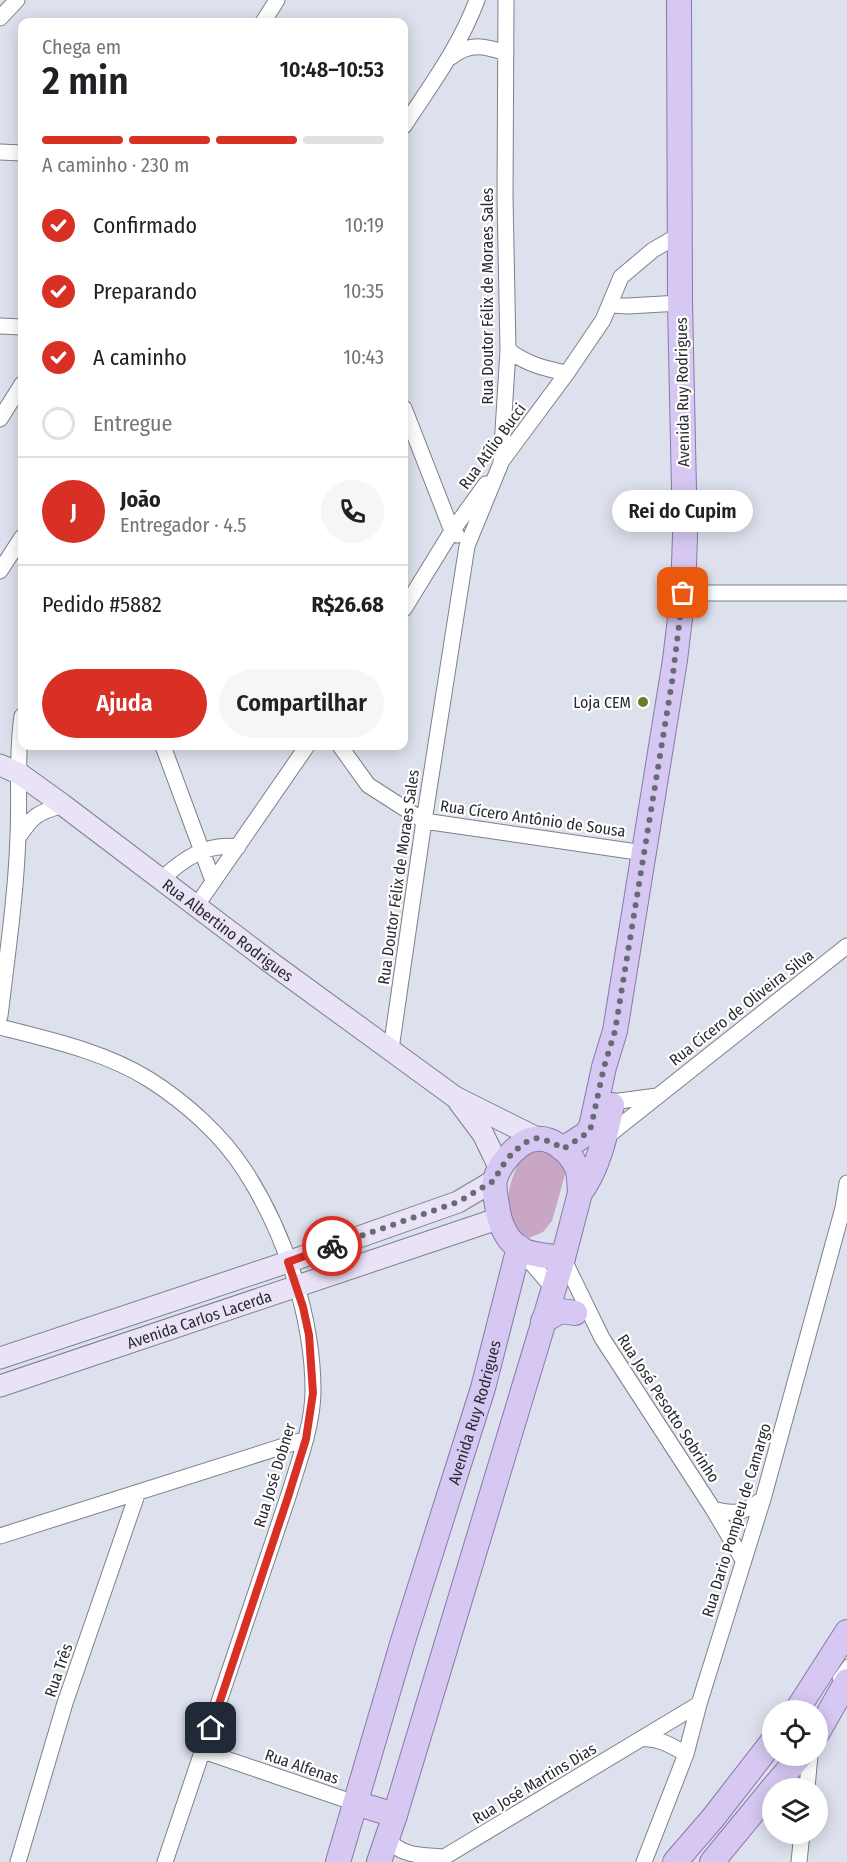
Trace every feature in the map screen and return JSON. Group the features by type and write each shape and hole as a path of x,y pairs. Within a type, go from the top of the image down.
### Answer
{"main road":[{"name":"Avenida Ruy Rodrigues","path":"563,1149 586,1134 591,1127 604,1067 615,1031 675,660 683,593 686,536 679,235 679,0"},
{"name":"Rua Albertino Rodrigues","path":"0,765 20,774 63,805 270,962 455,1097 537,1138"},
{"name":"Avenida Ruy Rodrigues","path":"379,1862 563,1258 580,1193 604,1139 617,1067 615,1031"},
{"name":"Rua Albertino Rodrigues","path":"455,1097 483,1134 498,1174"},
{"path":"563,1258 534,1254 519,1247 505,1232 495,1191 498,1174 521,1145 537,1138 552,1142 571,1157 577,1167 580,1193"},
{"name":"Avenida Carlos Lacerda","path":"0,1358 288,1262 458,1202 498,1174"},
{"name":"Avenida Carlos Lacerda","path":"0,1386 500,1218"},
{"name":"Avenida Ruy Rodrigues","path":"338,1862 483,1388 519,1247"},
{"path":"543,1321 561,1311 575,1312"},
{"path":"803,1700 847,1632"},
{"path":"828,1710 841,1682"},
{"path":"675,1862 762,1755"},
{"path":"779,1778 790,1766"},
{"path":"712,1862 762,1797"},
{"path":"355,1803 395,1815"}],"street":[{"path":"0,18 17,0"},
{"path":"266,18 277,0"},
{"path":"408,120 469,24 477,0"},
{"name":"Rua Doutor Félix de Moraes Sales","path":"391,1049 467,546 501,463 508,351 505,197 506,0"},
{"path":"449,58 460,49 471,45 483,45 506,53"},
{"path":"0,152 18,153"},
{"name":"Rua Atílio Bucci","path":"408,603 453,531 603,320 616,287 628,270 653,250 679,235"},
{"path":"611,304 628,306 680,303"},
{"path":"0,326 18,327"},
{"path":"508,351 529,363 567,373"},
{"path":"0,419 18,390"},
{"path":"408,418 453,531 467,546"},
{"path":"0,571 18,543"},
{"path":"683,593 847,593"},
{"path":"0,1016 13,908 18,838 19,750"},
{"path":"164,750 213,881"},
{"path":"197,905 304,750"},
{"name":"Rua Cícero Antônio de Sousa","path":"343,750 368,785 424,821 644,853"},
{"path":"18,838 30,820 41,812 63,805"},
{"path":"162,879 180,862 201,851 223,845 238,847"},
{"name":"Rua Cícero de Oliveira Silva","path":"604,1139 847,946"},
{"name":"Rua José Dobner","path":"0,1028 58,1041 149,1079 185,1105 216,1135 245,1169 267,1210 288,1262 303,1307 309,1335 313,1393 306,1439 165,1862"},
{"path":"612,1102 657,1096"},
{"name":"Rua Dario Pompeu de Camargo","path":"644,1862 686,1754 699,1704 763,1499 845,1206 847,1183"},
{"name":"Rua José Pesotto Sobrinho","path":"519,1247 553,1289 602,1338"},
{"name":"Rua José Pesotto Sobrinho","path":"563,1258 602,1338 713,1509 743,1560"},
{"path":"0,1536 306,1439"},
{"name":"Rua Três","path":"18,1862 65,1703 138,1492"},
{"path":"713,1509 729,1514 740,1512 763,1499"},
{"name":"Rua José Martins Dias","path":"387,1839 395,1848 408,1854 440,1860 699,1704"},
{"path":"641,1739 650,1738 662,1741 686,1754"},
{"name":"Rua Alfenas","path":"203,1751 355,1803"},
{"path":"799,1862 801,1844"}],"lane":[{"path":"812,1700 847,1645"},
{"path":"841,1682 847,1664"},
{"path":"746,1807 762,1794"},
{"path":"686,1862 731,1809"}],"shaded area":[{"path":"546,1147 559,1157 566,1171 552,1221 543,1232 529,1238 512,1231 508,1210 509,1193 521,1157"}],"way so far":[{"path":"332,1246 458,1202 495,1180 513,1152 528,1141 537,1138 552,1142 563,1149 586,1134 591,1127 604,1067 615,1031 672,682 683,593"}],"place":[{"name":"Rei do Cupim","path":"683,593"},
{"name":"Loja CEM","path":"643,702"}],"route":[{"path":"211,1728 306,1439 313,1393 309,1335 303,1307 288,1262 332,1246"}]}
